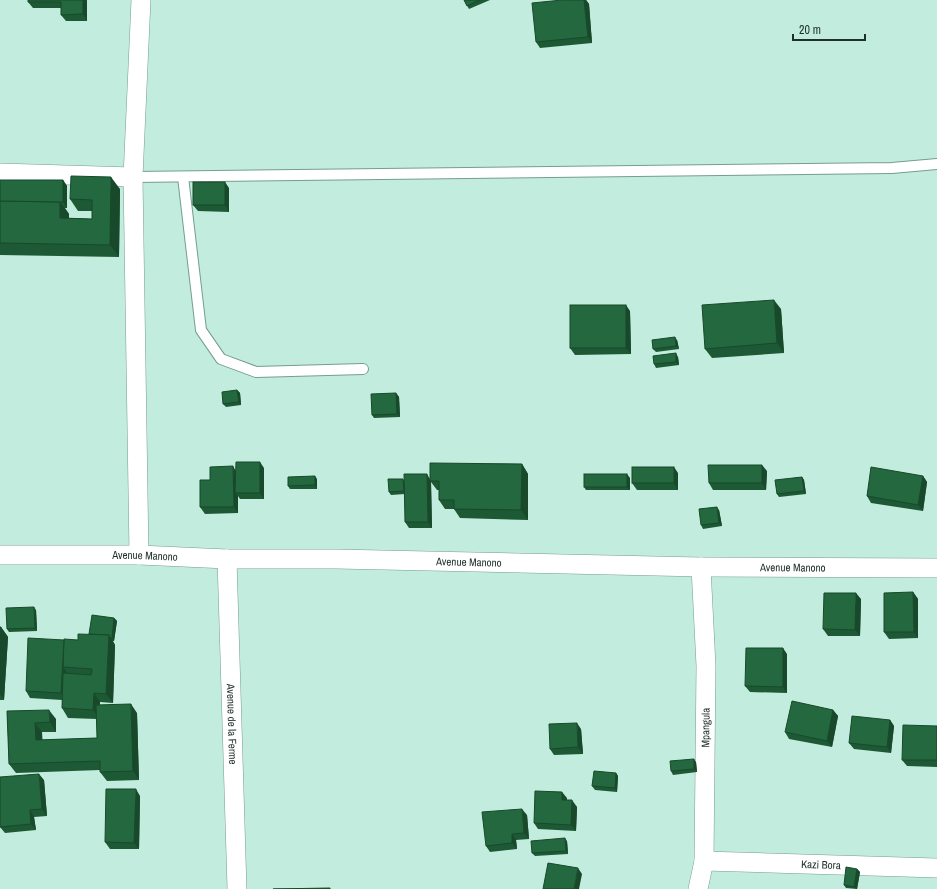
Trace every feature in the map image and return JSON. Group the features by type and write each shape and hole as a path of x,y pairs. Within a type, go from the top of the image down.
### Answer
{"street":[{"path":"139,555 134,177 140,0"},
{"path":"0,173 134,177"},
{"name":"Avenue Manono","path":"0,555 139,555 227,559 336,559 701,567 937,568"},
{"name":"Avenue de la Ferme","path":"227,559 236,889"},
{"name":"Mpangula","path":"698,889 704,861 706,666 701,567"},
{"name":"Kazi Bora","path":"704,861 937,868"}],"lane":[{"path":"134,177 892,168 937,164"},
{"path":"183,176 202,330 221,359 256,372 364,369"}],"building":[{"path":"28,0 83,0 83,14 61,15 61,2 28,2"},
{"path":"464,0 480,0 467,6"},
{"path":"562,0 584,0 588,37 536,42 532,3"},
{"path":"71,176 111,177 110,245 0,243 0,201 60,202 60,218 92,219 92,200 70,199"},
{"path":"0,180 63,180 63,202 0,201"},
{"path":"193,182 225,182 225,205 193,205"},
{"path":"774,300 777,343 705,349 702,305"},
{"path":"570,305 626,305 626,348 570,348"},
{"path":"675,337 676,346 653,349 652,340"},
{"path":"676,353 676,362 654,364 653,356"},
{"path":"237,390 239,402 223,404 222,392"},
{"path":"396,393 397,414 372,415 371,394"},
{"path":"236,462 260,462 260,493 235,493"},
{"path":"430,463 522,464 521,510 454,509 454,500 439,500 439,481 430,481"},
{"path":"708,465 762,465 762,483 709,483"},
{"path":"233,466 234,507 200,507 200,480 210,480 210,467"},
{"path":"632,467 674,467 674,483 632,483"},
{"path":"871,467 923,476 918,505 867,496"},
{"path":"404,474 427,474 428,522 405,522"},
{"path":"584,474 627,474 627,487 584,487"},
{"path":"315,476 315,485 288,486 288,477"},
{"path":"802,477 804,491 777,494 775,480"},
{"path":"388,479 403,479 404,491 389,492"},
{"path":"717,507 719,523 701,525 699,509"},
{"path":"913,592 914,632 884,632 884,593"},
{"path":"824,593 856,593 855,630 823,629"},
{"path":"34,607 35,628 7,629 6,608"},
{"path":"92,615 114,618 112,638 110,638 109,635 89,634"},
{"path":"0,627 1,627 0,649"},
{"path":"78,634 109,635 106,694 94,693 93,710 62,708 63,673 91,675 92,669 63,667 64,639 78,640"},
{"path":"28,638 64,640 61,693 26,691"},
{"path":"746,648 783,648 783,687 745,686"},
{"path":"792,701 833,710 827,741 785,732"},
{"path":"131,704 133,771 100,772 100,761 9,764 7,711 49,710 50,722 35,723 36,740 97,738 96,705"},
{"path":"852,716 890,720 887,747 849,743"},
{"path":"577,723 578,747 550,749 549,724"},
{"path":"903,725 937,726 937,760 902,760"},
{"path":"694,759 694,769 671,771 670,761"},
{"path":"594,771 616,773 615,788 592,786"},
{"path":"39,774 42,809 30,810 31,824 0,827 0,777"},
{"path":"106,789 136,789 134,843 105,842"},
{"path":"535,791 562,792 562,800 572,800 571,825 534,823"},
{"path":"522,809 524,833 512,834 512,843 486,846 482,812"},
{"path":"565,838 566,851 532,853 531,841"},
{"path":"548,863 578,868 574,889 543,889"},
{"path":"846,867 857,869 854,887 844,885"},
{"path":"330,888 330,889 273,889"}]}
